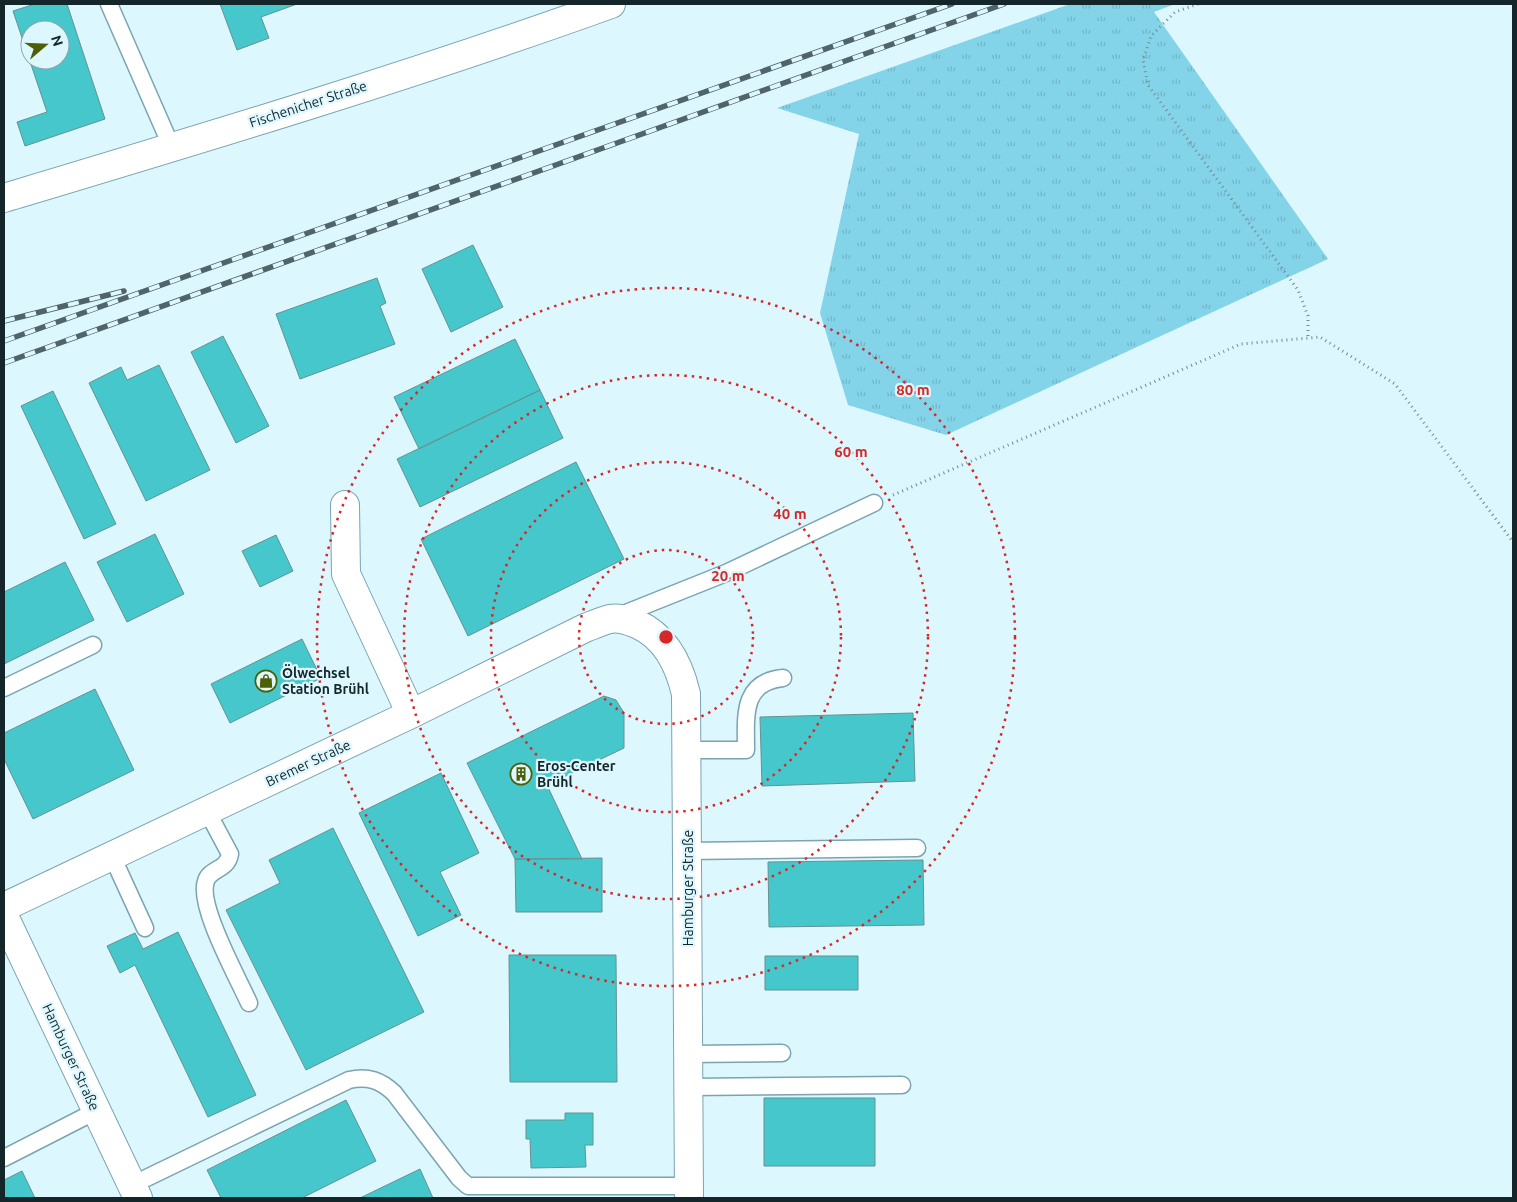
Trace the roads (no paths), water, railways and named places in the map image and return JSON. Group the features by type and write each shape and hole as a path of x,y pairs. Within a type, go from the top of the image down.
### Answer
{"street":[{"name":"Fischenicher Straße","path":"4,198 172,148 517,38 611,4"},
{"path":"345,505 346,574 411,714"},
{"name":"Bremer Straße","path":"4,907 411,714 585,628 612,618"},
{"name":"Hamburger Straße","path":"612,618 642,626 657,637 669,650 682,676 686,694 689,1192"},
{"name":"Hamburger Straße","path":"4,916 135,1192"}],"lane":[{"path":"109,4 172,148"},
{"path":"612,618 726,573 874,503"},
{"path":"4,688 93,645"},
{"path":"687,750 746,750 747,710 752,696 760,685 770,679 782,678"},
{"path":"208,810 230,854 229,860 225,865 206,879 205,892 209,914 250,1002"},
{"path":"687,852 917,848"},
{"path":"112,856 145,928"},
{"path":"688,1054 782,1053"},
{"path":"135,1192 350,1080 365,1078 373,1078 394,1093 459,1178 468,1186 689,1192"},
{"path":"689,1087 902,1085"},
{"path":"4,1158 96,1112"}],"railway":[{"path":"4,341 952,4"},
{"path":"4,363 1004,4"},
{"path":"4,321 124,291"}],"place":[{"name":"Ölwechsel Station Brühl","path":"266,681"},
{"name":"Eros-Center Brühl","path":"521,774"}]}
